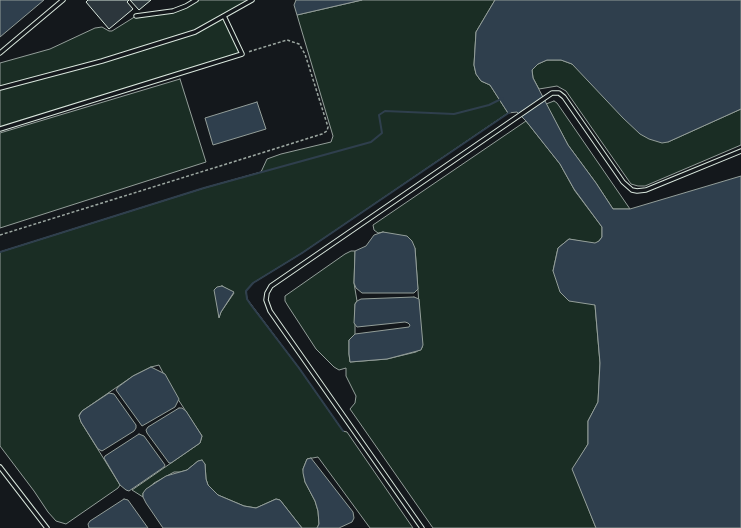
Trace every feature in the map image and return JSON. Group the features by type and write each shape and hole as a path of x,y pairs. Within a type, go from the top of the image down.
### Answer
{"lane":[{"path":"0,53 63,0"},
{"path":"136,16 173,11 196,0"},
{"path":"0,88 102,61 195,32 252,0"},
{"path":"0,129 242,54 224,16"},
{"path":"422,528 270,311 266,300 267,293 271,286 546,96 555,92 564,97 623,182 632,190 646,190 741,151"},
{"path":"0,467 47,528"}],"path":[{"path":"0,235 322,134 327,131 328,127 305,54 298,44 287,40 242,54"}],"green space":[{"path":"196,0 252,0 224,16 242,54 0,129 0,63 50,49 95,28 102,27 112,31 136,16 173,11"},
{"path":"362,0 495,0 476,32 474,65 476,74 481,81 490,85 508,113 302,253 253,283 246,291 247,299 299,368 343,431 347,432 413,528 370,528 318,457 307,459 303,469 305,482 315,501 318,511 319,524 317,528 302,528 280,500 276,499 256,508 244,506 218,495 208,485 205,464 198,461 187,470 174,472 154,483 143,493 143,497 132,490 200,443 202,436 172,390 159,365 151,367 133,376 82,411 79,415 81,422 120,485 118,488 66,524 56,521 0,446 0,252 204,188 261,172 267,159 281,154 331,142 333,136 297,15","holes":["222,286 234,293 221,312 219,317"]},
{"path":"547,60 561,60 572,64 668,142 741,109 741,145 645,186 631,184 566,91 557,86 539,89 533,78 532,70 538,64"},
{"path":"180,79 206,162 0,228 0,133"},
{"path":"554,101 557,103 630,209 613,209 568,145 546,104"},
{"path":"526,121 560,164 575,191 602,227 602,237 595,244 569,239 558,248 553,271 595,305 600,363 598,402 588,421 588,444 573,469 596,528 433,528 350,409 355,403 356,396 346,376 346,368 339,370 334,367 316,349 285,301 285,296 345,254 355,251 354,283 357,301 355,304 355,334 349,340 350,362 387,359 416,352 422,348 415,248 383,232 378,233 374,230 373,225"}],"water":[{"path":"0,0 44,0 0,37"},
{"path":"296,0 362,0 297,15 294,5"},
{"path":"495,0 741,0 741,109 668,142 662,143 649,139 640,134 572,64 561,60 547,60 538,64 532,70 533,78 568,145 613,209 630,209 741,176 741,528 596,528 572,469 588,444 588,421 598,402 600,363 595,305 569,301 560,292 553,271 558,248 569,239 595,243 602,237 602,227 574,189 560,164 526,121 517,112 508,113 490,85 481,81 476,74 474,65 476,32"},
{"path":"257,102 266,129 213,145 205,118"},
{"path":"383,232 407,236 412,241 415,248 418,289 414,293 362,293 356,288 354,283 355,251 366,246 374,235"},
{"path":"222,286 234,292 221,312 219,318 214,290 217,287"},
{"path":"414,297 419,299 423,345 421,350 387,359 350,362 349,340 355,334 409,327 410,325 405,322 357,327 354,323 355,304 357,301 361,299"},
{"path":"151,367 165,374 179,399 175,407 142,426 116,390 133,376"},
{"path":"109,393 114,394 136,425 136,428 134,431 102,451 98,449 81,422 79,416 82,411"},
{"path":"179,408 186,411 202,436 200,443 169,463 146,430 148,427"},
{"path":"139,434 144,436 165,465 129,491 120,485 104,458"},
{"path":"311,458 353,512 354,518 352,522 339,528 317,528 319,524 318,511 315,501 305,482 303,473 307,459"},
{"path":"202,460 205,464 208,485 218,495 244,506 256,508 276,499 280,500 302,528 163,528 146,503 143,493 146,489 166,476 187,470 198,461"},
{"path":"124,499 128,500 148,528 89,528 88,524 90,521"}],"building":[{"path":"88,0 129,0 127,2 133,9 109,29 86,2"},
{"path":"130,0 151,0 139,10"}],"waterway":[{"path":"0,252 204,188 371,142 382,133 379,115 385,111 454,114 489,105 503,98"},
{"path":"343,431 299,368 251,305 247,299 246,291 253,283 302,253 510,112"}]}
